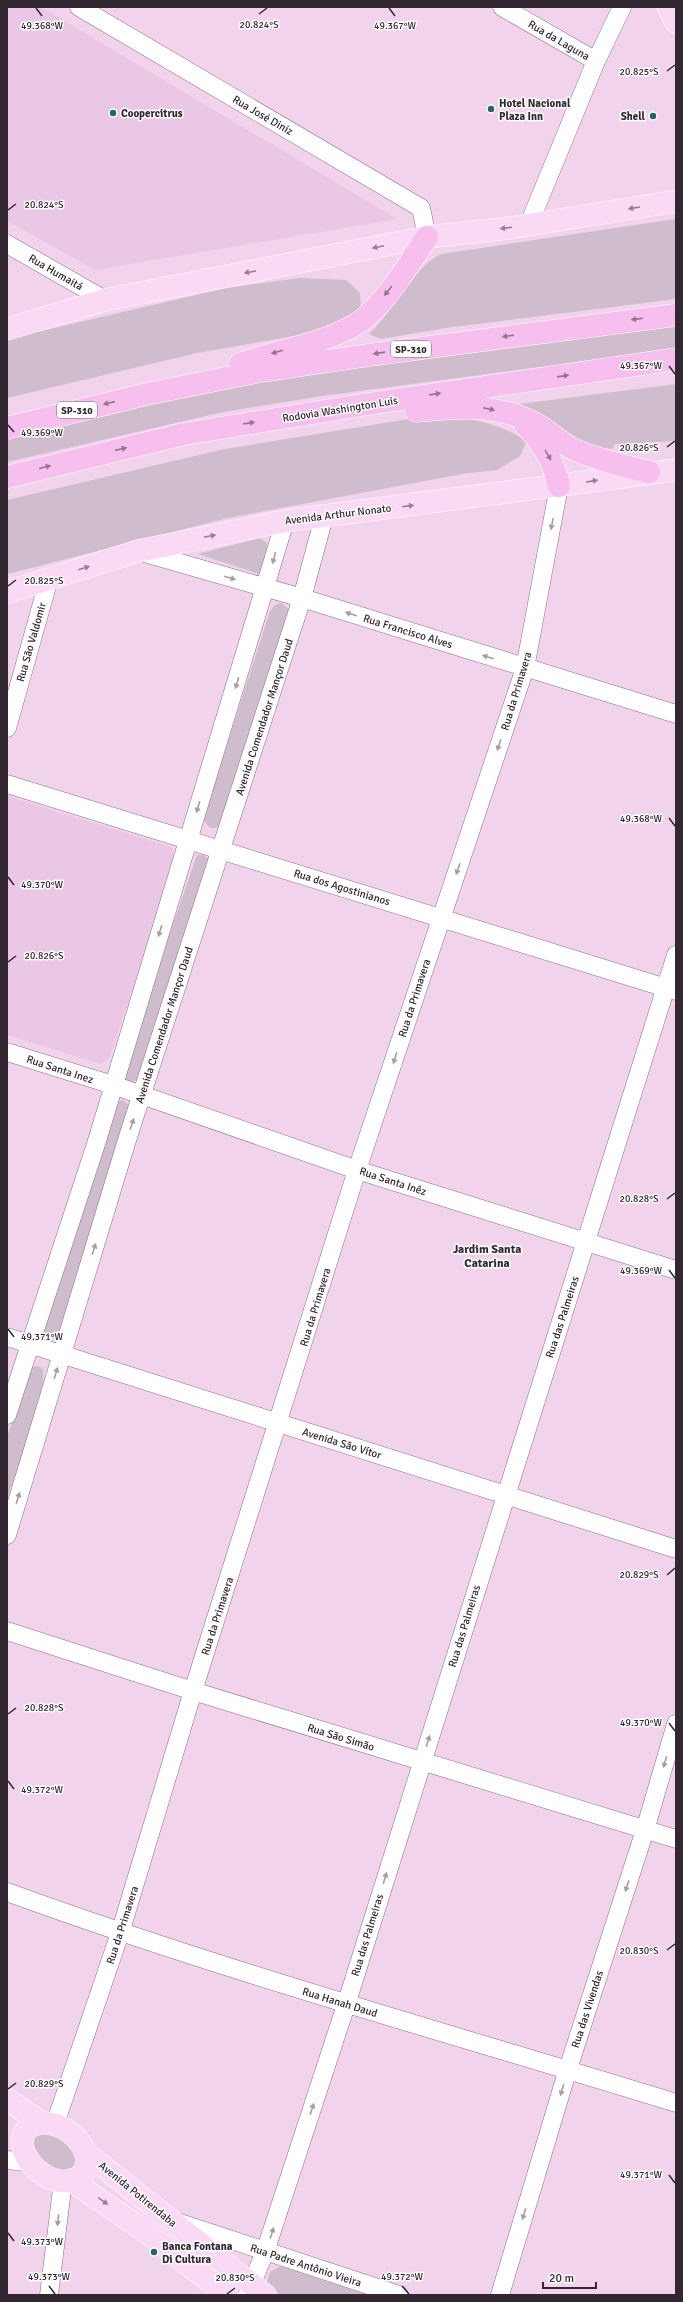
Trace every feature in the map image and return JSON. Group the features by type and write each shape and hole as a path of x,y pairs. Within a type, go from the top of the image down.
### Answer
{"highway":[{"path":"147,394 265,355 331,336 354,325 372,311 404,271 427,237"},
{"name":"SP-310","path":"7,428 147,394 261,371 361,356 676,315"},
{"name":"Rodovia Washington Luís","path":"7,477 184,434 368,404 676,359"},
{"path":"368,404 397,413 457,407 484,407 514,414 538,425 573,449 649,472"},
{"path":"514,414 541,443 555,468 559,486"}],"main road":[{"path":"668,7 676,22"},
{"path":"7,329 105,300 427,237 510,228 675,201"},
{"name":"Avenida Arthur Nonato","path":"7,592 138,551 285,521 559,486 649,472 676,470"},
{"path":"7,2099 48,2124 73,2135 82,2144 86,2153 87,2161 84,2170 66,2181"},
{"path":"48,2124 25,2129 14,2151 41,2174 66,2181 138,2226 227,2295"},
{"name":"Avenida Potirendaba","path":"86,2153 255,2292"}],"street":[{"name":"Rua José Diniz","path":"79,7 421,208 427,237"},
{"name":"Rua da Laguna","path":"502,7 596,62"},
{"path":"529,224 596,62 622,7"},
{"name":"Rua Humaitá","path":"7,244 105,300"},
{"name":"Rua da Primavera","path":"48,2124 120,1933 193,1691 357,1170 525,668 559,486"},
{"name":"Avenida Comendador Mançor Daud","path":"7,1535 141,1096 302,598 324,517"},
{"path":"7,1415 29,1344 96,1144 188,839 266,588 285,521"},
{"name":"Rua Francisco Alves","path":"138,551 302,598 676,714"},
{"name":"Rua São Valdomir","path":"7,728 49,579"},
{"name":"Rua dos Agostinianos","path":"7,784 671,989"},
{"name":"Rua das Palmeiras","path":"255,2292 265,2252 346,2004 505,1494 586,1242 671,989 676,955"},
{"name":"Rua Santa Inez","path":"7,1052 113,1085"},
{"name":"Rua Santa Inêz","path":"113,1085 357,1170 676,1270"},
{"name":"Avenida São Vítor","path":"7,1337 676,1549"},
{"name":"Rua São Simão","path":"7,1631 193,1691 676,1839"},
{"name":"Rua das Vivendas","path":"500,2295 568,2069 645,1830 676,1724"},
{"name":"Rua Hanah Daud","path":"7,1892 120,1933 346,2004 568,2069 676,2103"},
{"path":"48,2295 66,2181"},
{"name":"Rua Padre Antônio Vieira","path":"168,2219 399,2295"}],"shaded area":[{"name":"Coopercitrus","path":"7,7 41,7 397,219 95,270 7,221"},
{"path":"676,219 676,299 446,328 381,339 369,334 379,324 420,270 441,254"},
{"path":"300,278 346,280 360,293 361,309 332,327 300,335 197,353 7,398 7,339 226,288"},
{"path":"676,324 676,349 322,396 223,412 7,462 7,437 125,408 318,371"},
{"path":"676,384 676,441 615,444 612,449 590,447 512,405"},
{"path":"450,416 490,424 517,435 527,441 520,456 497,470 462,474 228,518 7,574 7,500 225,449 415,418"},
{"path":"260,538 267,543 266,568 259,574 198,554"},
{"path":"281,603 291,611 223,826 211,828 203,819 270,611 275,605"},
{"path":"7,796 171,847 177,862 109,1058 100,1064 7,1035"},
{"path":"197,855 203,855 209,859 141,1079 130,1082 124,1080 121,1074"},
{"path":"122,1100 128,1104 132,1111 59,1337 49,1339 41,1332 115,1103"},
{"path":"38,1366 43,1369 41,1395 30,1433 7,1500 7,1437 28,1374 33,1367"},
{"path":"43,2131 68,2139 77,2159 71,2170 51,2170 28,2145 29,2138"},
{"path":"281,2266 368,2295 281,2295 266,2284 270,2272"}],"place":[{"name":"Hotel Nacional Plaza Inn","path":"491,109"},
{"name":"Coopercitrus","path":"113,113"},
{"name":"Shell","path":"653,116"},
{"name":"Banca Fontana Di Cultura","path":"154,2252"}],"district":[{"name":"Jardim Santa Catarina","path":"487,1256"}]}
